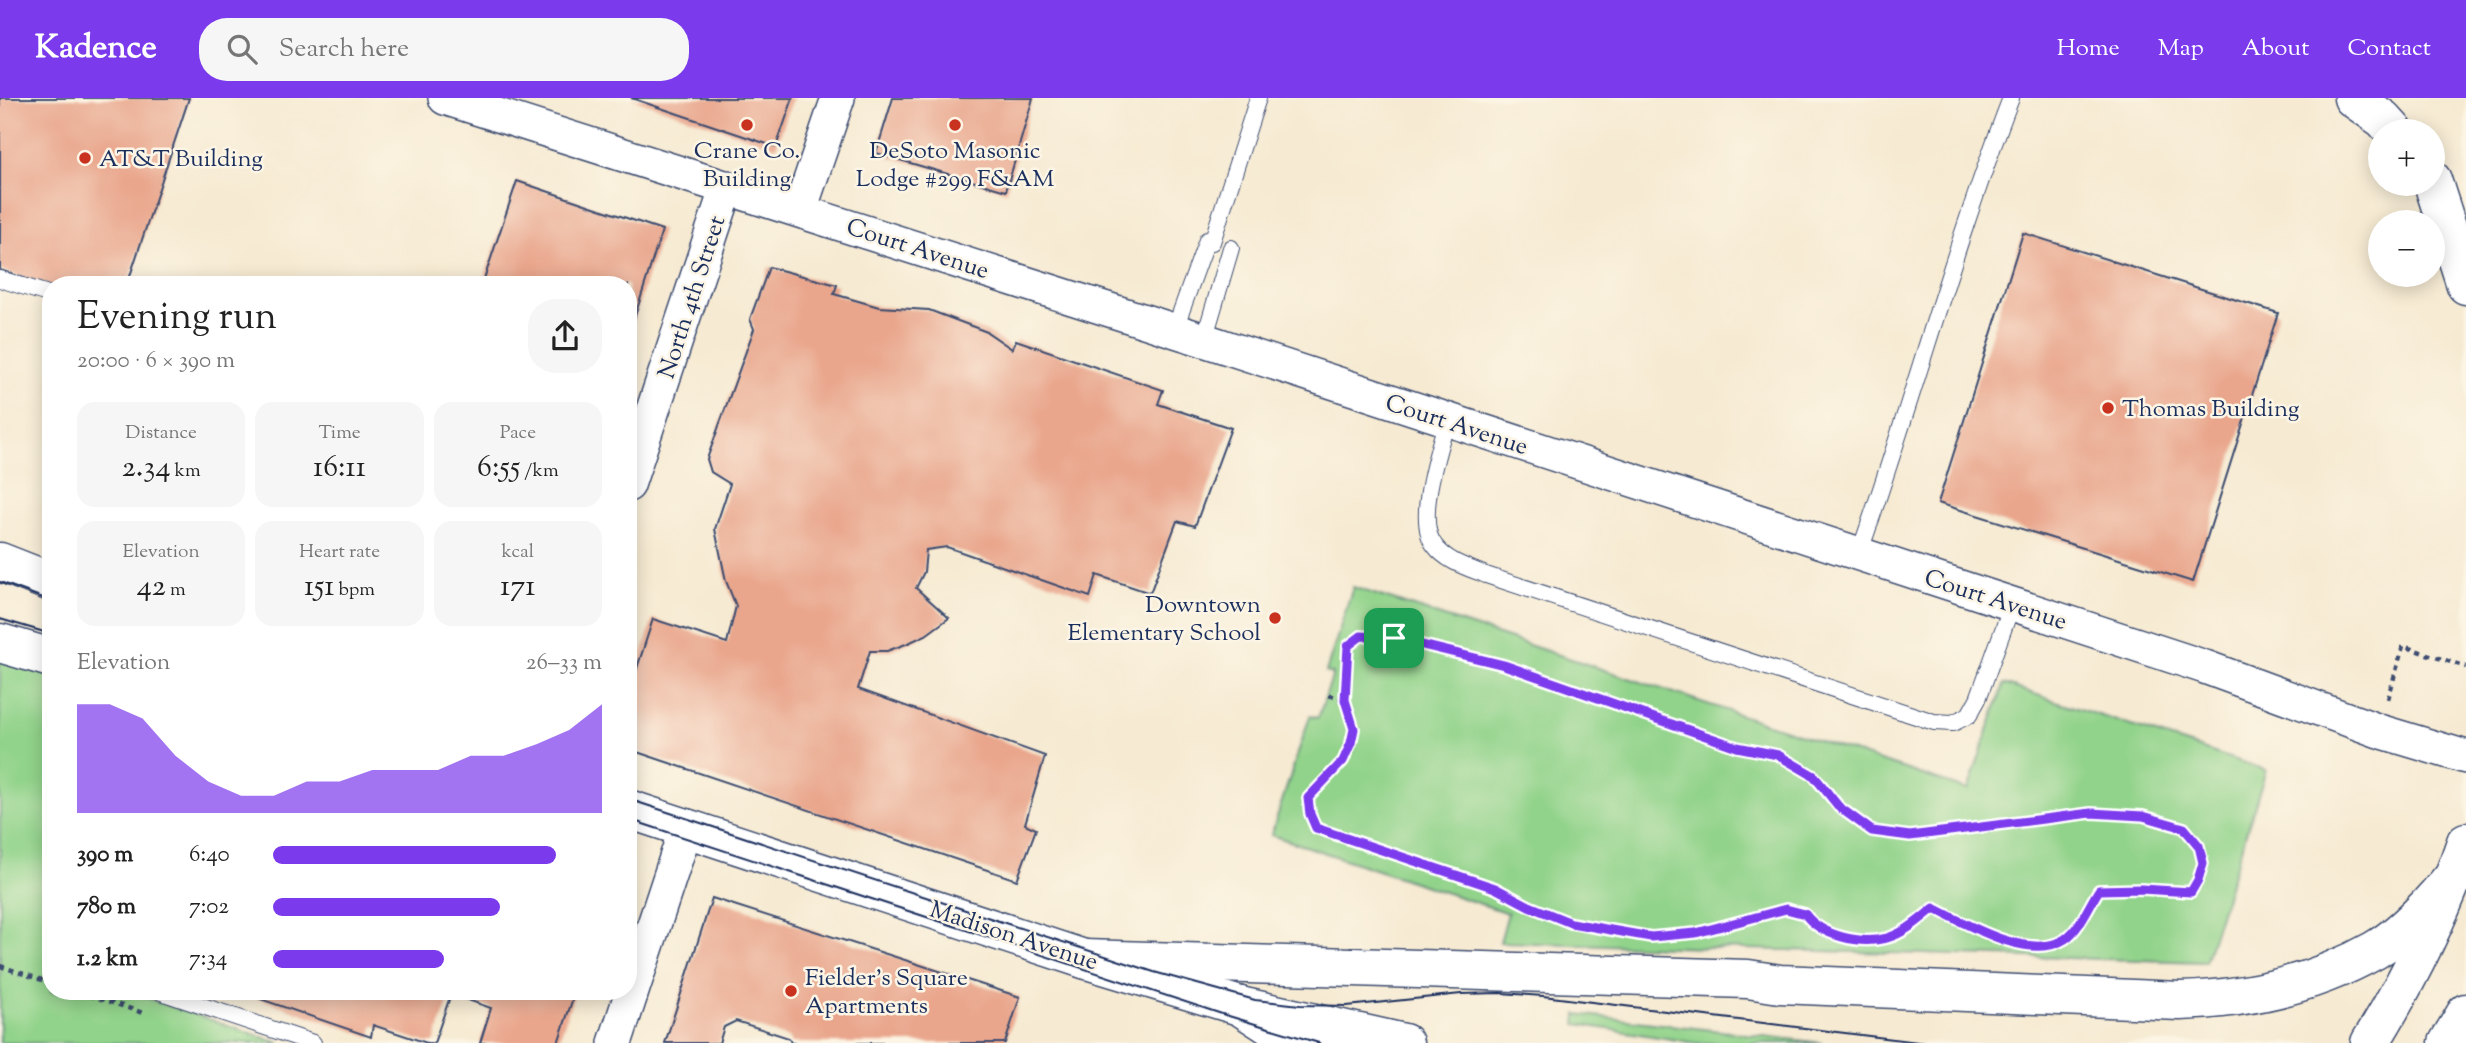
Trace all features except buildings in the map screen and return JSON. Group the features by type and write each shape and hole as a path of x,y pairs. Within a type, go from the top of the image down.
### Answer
{"main road":[{"path":"2353,98 2383,119"},
{"path":"2402,98 2410,119"},
{"path":"2437,196 2466,285"},
{"path":"0,562 42,578"},
{"path":"0,643 42,655"},
{"name":"Madison Avenue","path":"637,812 1084,959 1240,1006 1404,1043"},
{"path":"1084,959 1748,979 1808,985 2180,1001 2223,1000 2314,979 2376,950 2431,904 2461,858"},
{"path":"2370,1043 2397,999 2428,938 2461,858"},
{"path":"1240,1006 1297,1043"},
{"path":"2448,1043 2466,1013"}],"street":[{"name":"Court Avenue","path":"445,98 800,210 1859,554 2205,667 2379,731 2466,757"},
{"path":"800,210 838,98"},
{"name":"North 4th Street","path":"637,459 727,187"},
{"path":"637,976 686,828"},
{"path":"615,1043 629,1000"}],"lane":[{"path":"1189,336 1210,241 1258,98"},
{"path":"1859,554 1989,154 2011,98"},
{"path":"1189,336 1231,248"},
{"path":"0,279 42,293"},
{"path":"1447,420 1428,493 1427,524 1433,545 1453,562 1934,722 1953,723 1969,715 1978,699 2012,605"},
{"path":"185,1000 313,1043"}],"path":[{"path":"1361,636 1394,638 1504,665 1737,747 1778,755 1814,776 1839,807 1872,831 1910,836 2091,813 2143,816 2184,828 2199,846 2203,863 2191,892 2099,890 2076,928 2066,939 2046,947 2015,944 1934,908 1908,929 1886,938 1864,939 1830,934 1809,920 1805,914 1786,909 1696,933 1651,937 1571,923 1529,906 1495,888 1316,828 1310,814 1308,798 1343,761 1351,743 1354,729 1345,700 1348,646 1361,636"},
{"path":"2379,731 2403,646 2466,667"},
{"path":"1329,695 1345,700"},
{"path":"0,966 42,980"}],"green space":[{"path":"1353,587 1968,790 2004,684 2266,770 2205,962 1500,942 1508,913 1271,835 1310,716 1318,718 1333,674 1326,672"},
{"path":"0,658 42,669 42,1000 153,1000 280,1043 0,1043"},
{"path":"1577,1014 1822,1043 1696,1043 1576,1024"}],"tram line":[{"path":"0,582 42,598"},
{"path":"0,619 42,631"},
{"path":"637,802 1154,972 1255,1000 1347,1006 1461,994 1500,993 1926,1043"},
{"path":"637,822 1222,1014 1319,1043"}],"place":[{"name":"Crane Co. Building","path":"747,125"},
{"name":"DeSoto Masonic Lodge #299 F&AM","path":"955,125"},
{"name":"AT&T Building","path":"85,158"},
{"name":"Thomas Building","path":"2108,408"},
{"name":"Downtown Elementary School","path":"1275,618"},
{"name":"Fielder's Square Apartments","path":"791,991"}],"route":[{"path":"1361,636 1394,638 1504,665 1737,747 1778,755 1814,776 1839,807 1872,831 1910,836 2091,813 2143,816 2184,828 2199,846 2203,863 2191,892 2099,890 2076,928 2066,939 2046,947 2015,944 1934,908 1908,929 1886,938 1864,939 1830,934 1809,920 1805,914 1786,909 1696,933 1651,937 1571,923 1529,906 1495,888 1316,828 1310,814 1308,798 1343,761 1354,729 1345,700 1348,646 1361,636"}]}
